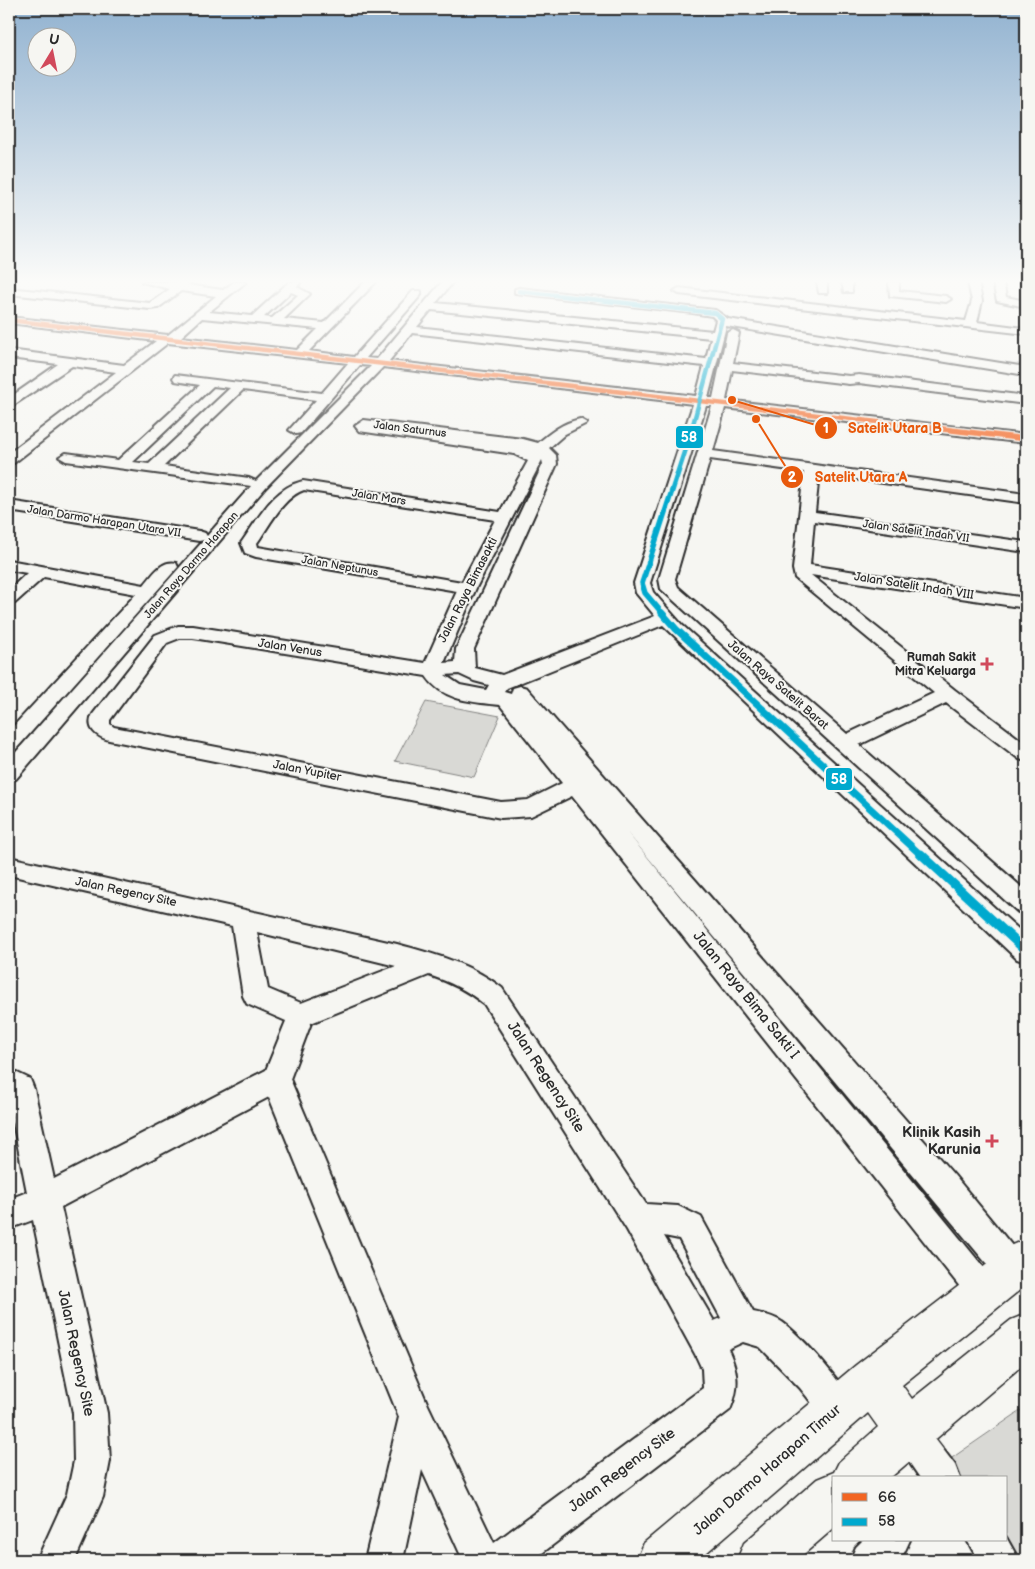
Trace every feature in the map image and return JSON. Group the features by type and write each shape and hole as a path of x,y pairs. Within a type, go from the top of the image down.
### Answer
{"main road":[{"name":"Jalan Darmo Harapan Timur","path":"661,1560 838,1409 1007,1273"},
{"path":"857,1476 908,1431 1026,1335"},
{"path":"872,1381 908,1431"},
{"path":"761,1560 832,1498"}],"street":[{"path":"18,355 125,369"},
{"path":"9,459 144,355"},
{"path":"301,355 1026,446"},
{"path":"367,364 373,355"},
{"path":"367,364 378,355"},
{"path":"640,355 711,363"},
{"path":"709,405 711,363 713,355"},
{"path":"728,355 728,360 642,582 645,593 671,624 1026,952"},
{"path":"931,355 1026,371"},
{"path":"728,360 849,380 859,379 1026,400"},
{"path":"9,404 69,362"},
{"name":"Jalan Raya Darmo Harapan","path":"9,744 17,724 148,591 250,482 325,397 367,364"},
{"name":"Jalan Raya Darmo Harapan","path":"9,774 367,364"},
{"path":"179,378 325,397"},
{"path":"121,465 210,382"},
{"path":"152,469 240,386"},
{"path":"9,387 28,390"},
{"path":"709,405 1026,439"},
{"name":"Jalan Raya Satelit Barat","path":"709,405 706,454 667,579 670,589 846,743 1026,905"},
{"name":"Jalan Saturnus","path":"369,423 523,443 536,452 364,428 362,426 369,423"},
{"path":"536,452 564,427 580,424"},
{"name":"Jalan Raya Bimasakti","path":"432,670 440,646 467,588 536,460 536,452 549,455 550,464 465,648 464,667"},
{"path":"706,454 1026,498"},
{"path":"66,457 250,482"},
{"path":"812,468 801,569 803,578 948,695 1026,754"},
{"name":"Jalan Mars","path":"266,518 291,488 303,485 505,517"},
{"name":"Jalan Darmo Harapan Utara VII","path":"9,506 199,536"},
{"name":"Jalan Satelit Indah VII","path":"807,516 1026,547"},
{"name":"Jalan Neptunus","path":"266,518 250,539 250,547 256,552 467,588"},
{"path":"9,565 148,591"},
{"name":"Jalan Satelit Indah VIII","path":"801,569 1026,604"},
{"path":"9,600 39,572"},
{"path":"432,670 444,687 464,694 510,691 671,624"},
{"name":"Jalan Venus","path":"133,673 161,639 168,635 186,631 432,670 464,667"},
{"path":"464,667 468,672 510,691"},
{"name":"Jalan Yupiter","path":"133,673 100,719 99,725 109,733 501,810 531,808 576,784"},
{"name":"Jalan Raya Bima Sakti I","path":"510,691 576,784 915,1204 1007,1273"},
{"name":"Jalan Raya Bima Sakti I","path":"510,691 943,1186 1007,1273"},
{"path":"846,743 928,702 948,695"},
{"name":"Jalan Regency Site","path":"9,866 243,918 429,964 486,988 493,996 638,1219 707,1342 717,1363 722,1382 718,1398 502,1560"},
{"path":"243,918 256,996 301,1015 429,964"},
{"path":"9,1214 44,1200 276,1079 301,1015"},
{"path":"276,1079 416,1417 482,1560"},
{"name":"Jalan Regency Site","path":"9,1082 20,1089 90,1413 92,1461 85,1497 56,1560"},
{"path":"915,1204 943,1186"},
{"path":"638,1219 678,1221 690,1228 742,1325"},
{"path":"707,1342 742,1325 770,1333 812,1376 838,1409"},
{"path":"384,1560 416,1417"},
{"path":"908,1431 941,1476"},
{"path":"869,1560 889,1542"},
{"path":"987,1542 1000,1560"}],"shaded area":[{"path":"426,702 500,716 474,777 395,761"},
{"path":"1026,1407 1026,1560 1014,1560 1001,1542 1008,1542 1008,1476 956,1476 946,1462"}],"transit line":[{"name":"66","path":"310,355 1026,439"},
{"name":"58","path":"713,355 701,401 642,583 645,593 676,629 1026,951"}],"place":[{"name":"Satelit Utara B","path":"732,400"},
{"name":"Satelit Utara A","path":"756,419"},
{"name":"Rumah Sakit Mitra Keluarga","path":"987,664"},
{"name":"Klinik Kasih Karunia","path":"992,1141"}]}
